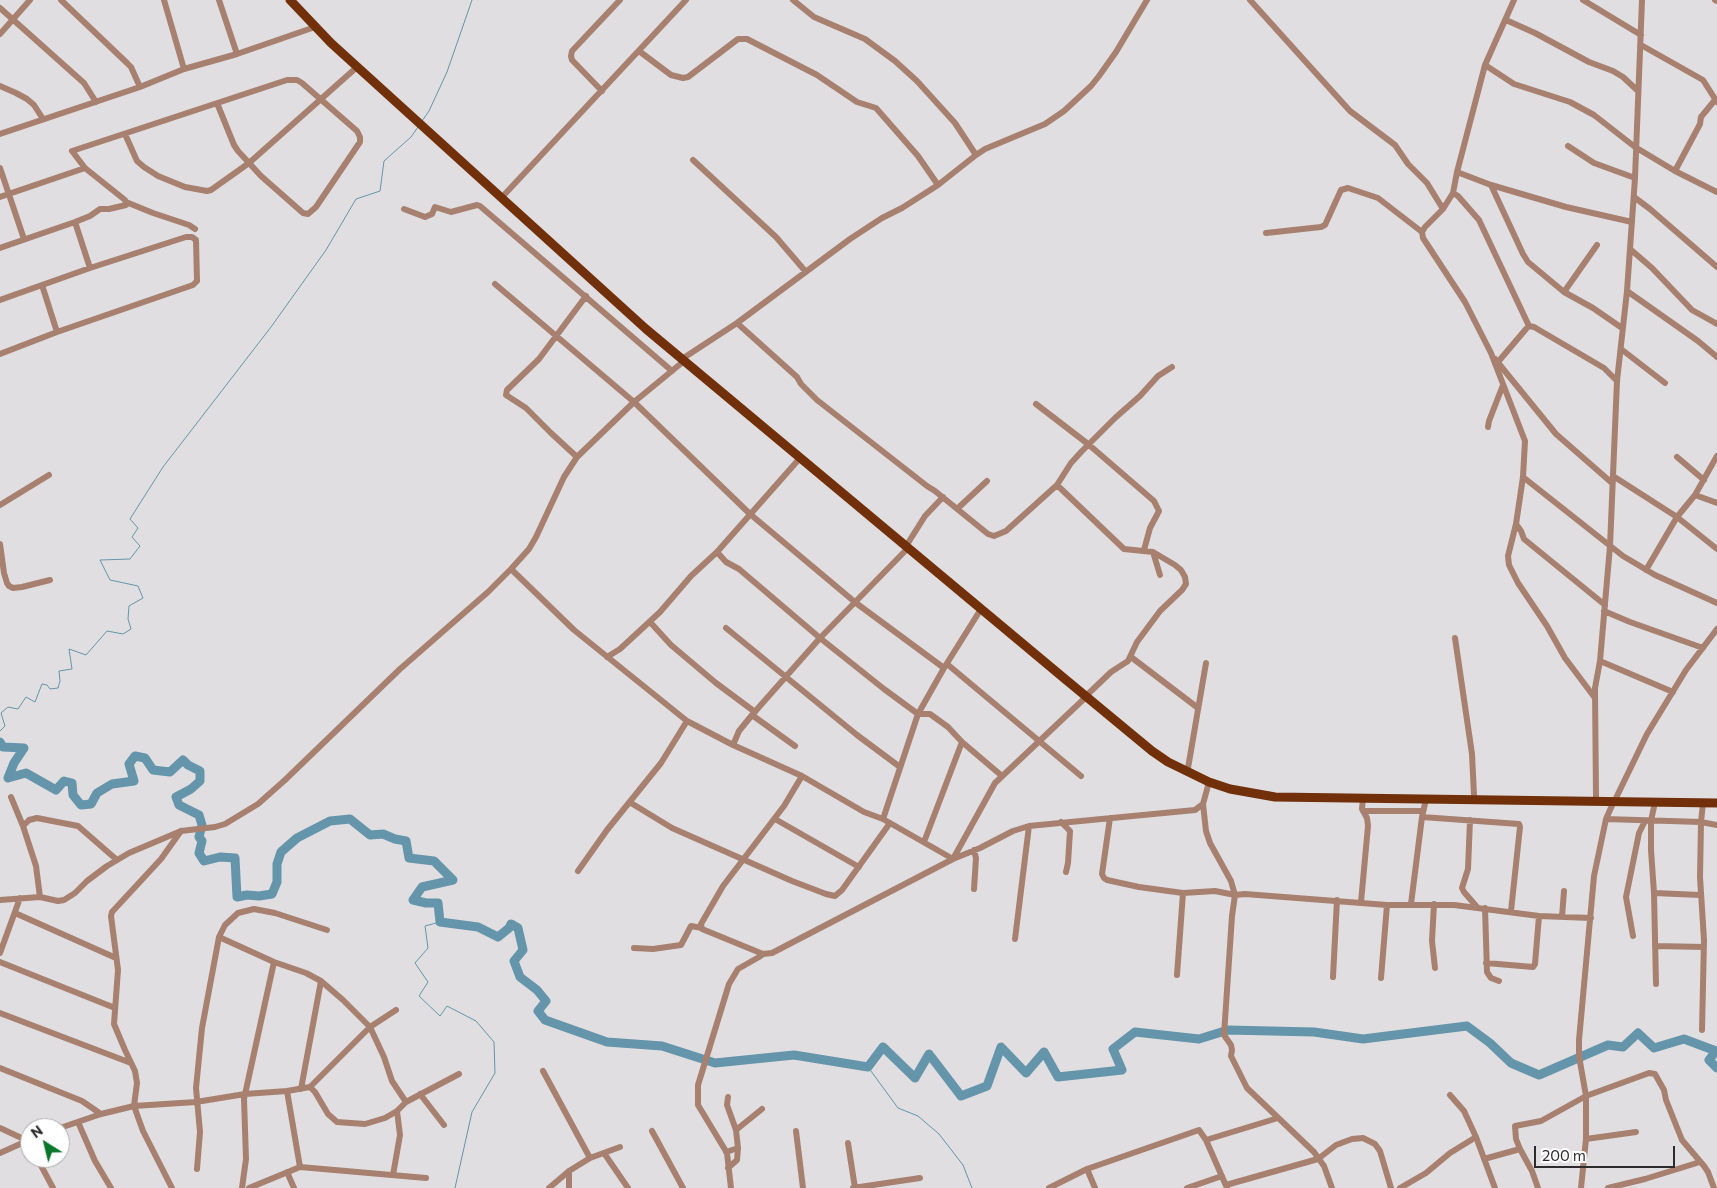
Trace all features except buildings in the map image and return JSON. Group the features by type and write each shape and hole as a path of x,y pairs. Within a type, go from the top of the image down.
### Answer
{"main road":[{"path":"290,0 357,67 646,329 685,359 1152,751 1175,766 1209,782 1230,789 1275,797 1426,799 1596,797 1655,802 1717,803"},
{"path":"295,0 334,39 648,326 800,458 820,472"},
{"path":"908,546 981,609 1154,748 1188,768 1230,785 1271,791 1474,795 1516,798 1717,799"}],"street":[{"path":"0,34 30,0"},
{"path":"61,0 127,63 140,87"},
{"path":"164,0 184,70"},
{"path":"219,0 237,54"},
{"path":"602,91 572,60 571,56 572,51 620,0"},
{"path":"504,195 686,0"},
{"path":"793,0 814,17 865,39 895,61 917,81 955,123 976,155"},
{"path":"0,900 40,897 58,901 64,900 117,860 181,831 215,827 234,820 258,804 400,669 488,592 511,569 529,549 564,477 577,457 634,402 685,359 882,218 902,208 938,185 985,149 1045,124 1064,111 1099,76 1148,0"},
{"path":"1250,0 1350,111 1395,145 1408,164 1427,183 1443,209"},
{"path":"1514,0 1485,66 1453,193 1443,209 1424,227 1422,232 1423,238 1465,302 1491,353 1525,441 1523,477 1516,524 1508,556 1509,564 1518,583 1547,626 1565,658 1596,698"},
{"path":"1583,0 1641,35"},
{"path":"1596,797 1596,680 1600,660 1610,546 1617,381 1634,197 1642,0"},
{"path":"0,8 84,83 96,102"},
{"path":"1506,20 1589,62 1613,71 1623,77 1638,91"},
{"path":"0,134 315,27"},
{"path":"639,51 671,75 683,78 688,77 738,39 747,39 817,75 857,102 876,108 918,156 938,185"},
{"path":"1641,45 1703,80 1716,101 1702,117 1675,171"},
{"path":"1485,66 1514,84 1570,102 1594,115 1635,147 1675,171 1717,192"},
{"path":"125,134 138,161 144,167 158,176 185,187 202,191 211,190 249,163 357,67"},
{"path":"195,229 190,224 153,213 126,202 84,168 72,151 217,103 292,79 302,83 357,131 360,142 316,208 311,212 303,213 260,176 234,145 217,103"},
{"path":"0,86 27,99 34,105 43,120"},
{"path":"1568,146 1594,163 1635,178"},
{"path":"693,160 776,237 806,272"},
{"path":"0,168 24,239"},
{"path":"0,197 84,168"},
{"path":"1457,172 1491,185 1566,207 1632,222"},
{"path":"1491,185 1526,259 1564,292 1593,308 1622,328"},
{"path":"1266,233 1325,225 1341,190 1348,188 1378,198 1422,232"},
{"path":"1453,193 1458,196 1479,220 1529,326"},
{"path":"1634,197 1717,267"},
{"path":"0,248 75,222 100,210 124,206 126,202"},
{"path":"404,209 425,217 432,214 435,208 451,212 477,204 672,371"},
{"path":"75,222 90,268"},
{"path":"0,300 186,237 192,237 196,240 197,281 193,285 57,332 0,354"},
{"path":"1564,292 1597,245"},
{"path":"1630,248 1670,285 1681,301 1692,310 1717,324"},
{"path":"495,284 634,402 750,514 856,603 945,666 1081,776"},
{"path":"42,285 57,332"},
{"path":"1626,291 1717,357"},
{"path":"577,457 526,408 514,402 506,395 507,390 539,359 586,296"},
{"path":"737,323 795,375 817,400 988,534 994,536 1006,531 1057,485 1071,463 1088,444 1140,396 1158,376 1172,367"},
{"path":"1498,362 1529,326"},
{"path":"1529,326 1534,326 1604,368 1617,381"},
{"path":"1621,349 1665,383"},
{"path":"1491,353 1556,434 1612,484"},
{"path":"1488,427 1488,421 1503,386"},
{"path":"1036,404 1088,444 1154,501 1159,511 1150,528 1144,550"},
{"path":"1646,570 1677,517 1695,495 1717,456"},
{"path":"608,656 620,649 660,612 691,576 717,552 800,458"},
{"path":"1676,458 1704,480"},
{"path":"0,505 49,475"},
{"path":"1613,476 1677,517 1717,549"},
{"path":"1523,477 1610,546 1646,570 1717,603"},
{"path":"957,509 987,481"},
{"path":"953,859 995,783 1111,672 1128,661 1137,642 1160,611 1186,584 1181,570 1153,552 1124,549 1057,485"},
{"path":"1695,495 1717,503"},
{"path":"732,745 739,730 820,638 856,603 908,546 925,516 943,497"},
{"path":"1516,524 1522,531 1524,540 1605,608 1630,622 1703,648"},
{"path":"0,544 4,573 9,586 22,588 50,580"},
{"path":"717,552 726,562 739,570 820,638 918,714 930,714 948,727 962,742 1002,776"},
{"path":"1153,552 1160,575"},
{"path":"511,569 574,630 687,721 732,745 802,776 864,812 883,819 953,859"},
{"path":"883,819 918,714 945,666 981,609"},
{"path":"650,622 672,645 753,714 795,746"},
{"path":"726,628 857,735 900,767"},
{"path":"1581,1188 1586,1139 1586,1096 1579,1056 1579,1040 1594,876 1606,819 1647,734 1686,670 1717,629"},
{"path":"1455,638 1472,754 1474,795"},
{"path":"616,664 620,649"},
{"path":"1131,657 1198,708"},
{"path":"1600,660 1673,692"},
{"path":"1188,768 1206,663"},
{"path":"578,871 652,773 662,763 687,721"},
{"path":"924,842 962,742"},
{"path":"702,928 701,924 719,892 743,858 775,819 802,776"},
{"path":"1209,782 1203,804 1206,831 1210,843 1231,881 1235,895 1224,1032 1232,1045 1231,1056 1246,1088 1314,1152 1324,1166 1332,1188"},
{"path":"11,797 36,866 40,897"},
{"path":"1361,902 1368,826 1367,818 1363,811 1363,798"},
{"path":"1411,904 1422,814 1426,799"},
{"path":"1633,936 1626,897 1639,833 1648,821 1655,802"},
{"path":"631,803 672,828 826,894 835,896 842,890 868,856 890,823"},
{"path":"1702,1030 1704,947 1700,895 1703,803"},
{"path":"731,1188 726,1152 698,1105 698,1085 729,984 738,969 763,954 780,950 953,859 1013,830 1060,822 1188,811 1195,810 1203,804"},
{"path":"1363,811 1422,814 1519,824 1511,911"},
{"path":"23,826 29,820 36,818 78,826 117,860"},
{"path":"1110,818 1102,874 1107,880 1139,888 1183,893 1215,892 1387,905 1434,904 1477,907 1540,916 1591,918"},
{"path":"775,819 859,867"},
{"path":"1606,819 1701,822 1717,825"},
{"path":"1470,820 1468,870 1462,888 1477,907"},
{"path":"1648,821 1654,893 1656,984"},
{"path":"1060,822 1070,831 1066,872"},
{"path":"1014,940 1029,826"},
{"path":"172,1188 143,1131 134,1106 137,1083 135,1071 114,1024 118,970 111,920 112,912 161,859 181,831"},
{"path":"974,850 976,858 974,889"},
{"path":"1562,917 1564,891"},
{"path":"1177,975 1183,893"},
{"path":"1654,893 1700,895"},
{"path":"0,953 20,898"},
{"path":"1332,977 1337,900"},
{"path":"1434,904 1432,941 1435,968"},
{"path":"1381,978 1387,905"},
{"path":"1485,908 1487,972 1491,978 1499,981"},
{"path":"196,1169 200,1132 196,1088 202,1028 219,937 225,925 238,913 254,909 275,913 327,930"},
{"path":"15,913 116,958"},
{"path":"1486,963 1533,967 1535,964 1540,916"},
{"path":"634,948 654,949 681,945 691,926 702,928 763,954"},
{"path":"219,937 321,981 343,1000 370,1028 392,1081 406,1102"},
{"path":"1655,946 1704,947"},
{"path":"0,962 115,1008"},
{"path":"242,1188 246,1159 245,1094 274,962"},
{"path":"301,1089 321,981"},
{"path":"70,1125 101,1114 134,1106 196,1102 245,1094 287,1091 310,1087 370,1028 396,1010"},
{"path":"0,1013 131,1063"},
{"path":"0,1068 82,1101 101,1114"},
{"path":"543,1071 590,1158"},
{"path":"1538,1188 1516,1139 1515,1126 1541,1121 1586,1096 1649,1073 1655,1074 1664,1090 1666,1100 1682,1140 1708,1172 1714,1188"},
{"path":"310,1087 328,1114 337,1122 365,1124 385,1118 397,1111 406,1102 459,1074"},
{"path":"287,1091 300,1167"},
{"path":"420,1094 444,1125"},
{"path":"1450,1095 1460,1105 1476,1137 1495,1188"},
{"path":"728,1097 727,1105 729,1115 736,1130 738,1148 736,1160 728,1168"},
{"path":"736,1130 762,1109"},
{"path":"393,1174 400,1135 397,1111"},
{"path":"1206,1140 1278,1118"},
{"path":"78,1122 94,1161 111,1188"},
{"path":"0,1128 20,1138"},
{"path":"1049,1188 1087,1170 1199,1130 1206,1140 1227,1187 1318,1159 1336,1145 1352,1139 1363,1138 1376,1144 1380,1151 1391,1188"},
{"path":"796,1131 803,1188"},
{"path":"652,1132 683,1188"},
{"path":"1586,1139 1636,1132"},
{"path":"1400,1188 1426,1173 1476,1137"},
{"path":"848,1143 854,1188 920,1178"},
{"path":"0,1153 20,1145"},
{"path":"549,1188 569,1171 590,1158 620,1147"},
{"path":"726,1152 738,1148"},
{"path":"1484,1159 1520,1149"},
{"path":"604,1153 628,1188"},
{"path":"1608,1188 1700,1162"},
{"path":"249,1188 260,1186 300,1167 426,1178"},
{"path":"42,1168 53,1188"},
{"path":"1087,1170 1095,1188"},
{"path":"569,1171 569,1188"},
{"path":"287,1172 294,1188"},
{"path":"1187,1188 1222,1176"}],"waterway":[{"path":"422,121 429,111 447,72 472,0"},
{"path":"0,731 5,726 1,713 8,707 18,709 26,697 35,702 42,684 47,685 50,689 58,688 60,681 59,671 72,669 69,649 86,655 107,631 123,634 131,629 128,619 129,606 143,598 138,586 110,580 100,560 130,559 140,546 132,537 138,528 130,519 163,467 271,327 326,250 356,199 380,191 384,161 411,137 418,127"},
{"path":"0,742 3,747 24,748 14,763 8,778 26,773 56,790 64,781 72,783 73,795 81,805 91,804 97,793 112,784 134,781 129,764 135,756 145,758 153,770 170,772 183,760 200,771 200,781 191,789 176,797 179,805 199,815 202,825 199,837 202,841 199,853 204,861 220,857 235,858 237,897 272,894 277,882 277,864 281,852 297,838 330,821 350,819 370,835 383,834 406,841 409,858 434,861 453,880 422,887 413,900 438,903 440,922 478,927 498,937 511,924 518,928 523,950 514,961 520,977 537,990 546,1001 538,1011 545,1020 607,1042 662,1046 715,1063 794,1055 868,1067 883,1047 915,1078 929,1054 961,1096 987,1086 1001,1047 1026,1073 1044,1052 1058,1077 1122,1070 1113,1049 1135,1032 1199,1039 1228,1030 1314,1032 1363,1039 1467,1026 1490,1043 1511,1063 1539,1075 1608,1045 1623,1047 1638,1033 1654,1048 1684,1039 1716,1051 1709,1060 1717,1068"},
{"path":"440,922 425,926 428,948 415,963 428,982 419,996 440,1016 447,1006 476,1021 494,1042 495,1073 472,1112 455,1188"},
{"path":"868,1067 898,1108 918,1116 939,1134 963,1165 972,1188"}]}
